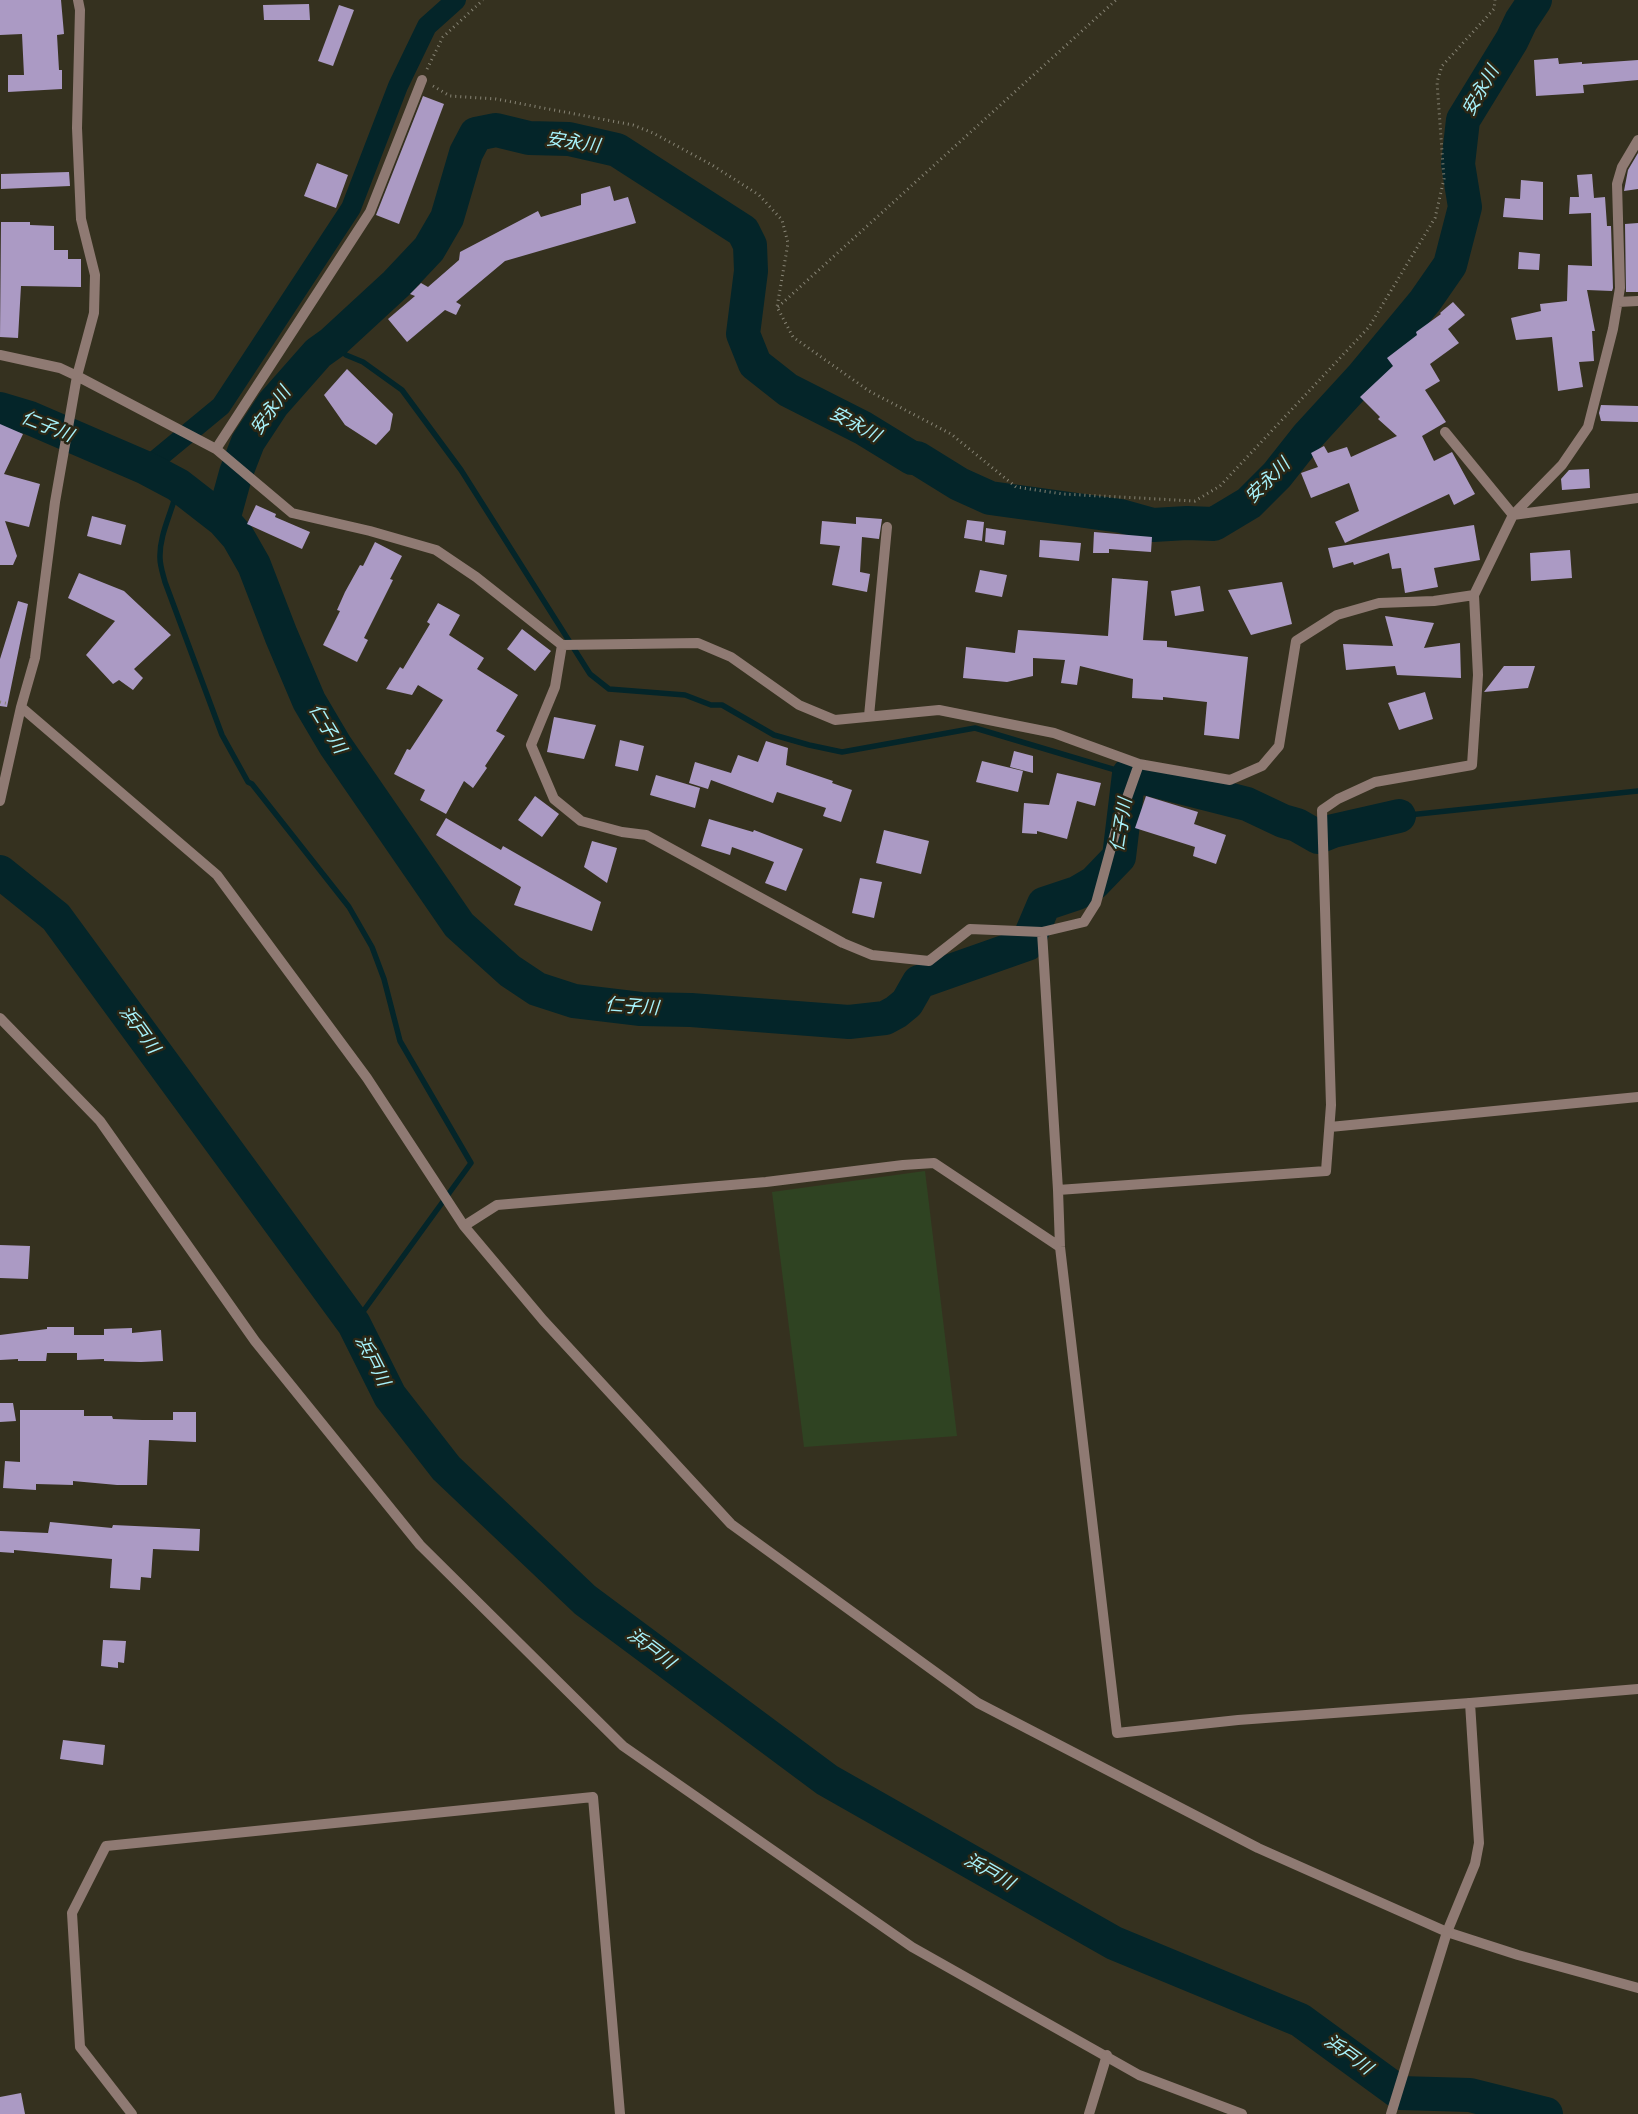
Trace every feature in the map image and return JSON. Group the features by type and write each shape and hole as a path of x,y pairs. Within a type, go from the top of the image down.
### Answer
{"street":[{"path":"0,801 20,707 35,658 55,502 77,376 94,313 95,275 81,218 77,128 80,10 78,0"},
{"path":"216,449 370,212 422,80"},
{"path":"1058,1190 1326,1172 1331,1105 1322,810 1338,799 1375,782 1472,765 1478,675 1474,595 1513,515 1562,465 1588,427 1613,329 1620,288 1617,184 1622,167 1638,140"},
{"path":"1618,302 1638,301"},
{"path":"0,355 60,368 216,449 292,513 370,531 436,550 476,577 562,645 698,643 731,657 799,704 835,720 940,710 1054,733 1139,764 1230,780 1262,766 1279,746 1296,641 1337,615 1379,603 1434,601 1474,595"},
{"path":"1445,432 1513,515"},
{"path":"1513,515 1638,498"},
{"path":"870,716 887,527"},
{"path":"562,645 556,687 531,745 554,799 581,821 622,832 646,835 843,943 872,955 929,961 970,929 1042,932 1084,922 1096,903 1117,826 1139,764"},
{"path":"20,707 217,875 367,1078 464,1226 543,1320 731,1524 978,1703 1258,1848 1448,1932 1518,1955 1638,1988"},
{"path":"1042,932 1060,1248 1117,1733 1238,1720 1638,1689"},
{"path":"0,1018 100,1121 255,1341 420,1545 623,1746 912,1947 1139,2075 1242,2114"},
{"path":"1330,1127 1638,1098"},
{"path":"464,1226 498,1205 766,1182 934,1163 1060,1248"},
{"path":"1390,2114 1448,1932 1475,1864 1479,1843 1470,1703"},
{"path":"132,2114 80,2047 72,1913 106,1846 593,1797 620,2114"},
{"path":"1089,2114 1107,2056"}],"path":[{"path":"483,0 443,37 422,80 450,96 496,99 633,125 653,133 712,165 759,195 782,220 788,243 778,307 793,336 869,391 952,434 1016,487 1063,494 1195,501 1220,486 1369,327 1436,218 1444,179 1437,82 1442,66 1494,9 1494,0"},
{"path":"778,307 1116,0"}],"green space":[{"path":"925,1171 957,1436 804,1447 772,1192"}],"building":[{"path":"0,0 61,0 64,34 57,35 59,70 62,70 62,89 8,92 8,75 24,75 22,34 0,35"},
{"path":"309,4 310,20 264,20 263,5"},
{"path":"339,5 354,10 333,66 318,61"},
{"path":"1558,58 1559,64 1638,60 1638,80 1583,85 1584,93 1536,96 1534,60"},
{"path":"423,96 444,104 399,224 376,215"},
{"path":"1638,153 1638,189 1624,191 1628,170"},
{"path":"317,163 348,175 336,208 304,196"},
{"path":"69,172 70,186 1,189 1,174"},
{"path":"1592,174 1594,198 1605,197 1607,226 1611,226 1613,288 1612,291 1587,290 1595,331 1592,331 1594,361 1579,362 1583,387 1558,391 1552,337 1516,340 1511,318 1541,311 1540,304 1567,301 1568,265 1592,266 1591,213 1569,214 1570,197 1579,197 1577,175"},
{"path":"1521,180 1543,182 1543,220 1503,217 1505,198 1520,199"},
{"path":"610,186 614,201 628,197 636,223 505,261 456,302 461,305 456,315 445,310 407,342 388,319 415,296 410,294 421,283 428,287 459,260 460,252 538,211 541,217 581,205 581,194"},
{"path":"1,222 30,222 30,225 54,226 54,250 68,250 68,259 81,259 81,287 21,286 18,338 0,337"},
{"path":"1638,223 1638,292 1626,292 1625,224"},
{"path":"1519,252 1540,254 1539,270 1518,269"},
{"path":"1453,302 1465,315 1448,329 1459,343 1430,364 1440,381 1425,390 1446,422 1422,436 1434,461 1452,452 1475,494 1454,505 1449,494 1345,543 1335,522 1359,511 1349,483 1311,498 1301,473 1318,467 1311,453 1324,446 1328,453 1347,447 1351,457 1397,436 1378,419 1380,417 1360,397 1393,366 1387,358 1417,335 1416,332 1441,314"},
{"path":"347,369 393,414 390,430 376,445 345,425 324,395"},
{"path":"1601,405 1638,406 1638,422 1601,421 1599,413"},
{"path":"0,424 23,434 4,474 40,484 29,527 5,521 17,556 13,565 0,565"},
{"path":"1589,469 1590,488 1562,490 1561,479 1569,470"},
{"path":"256,505 276,514 275,517 310,532 302,549 247,524"},
{"path":"92,516 126,525 121,545 87,536"},
{"path":"856,517 882,519 879,539 862,537 860,572 870,574 867,592 832,585 840,546 820,544 822,521 856,524"},
{"path":"967,520 984,522 982,541 964,538"},
{"path":"1474,525 1480,560 1434,568 1438,587 1405,593 1401,568 1392,569 1389,553 1354,565 1353,562 1333,568 1328,548"},
{"path":"986,528 1006,531 1004,545 985,542"},
{"path":"1094,532 1152,537 1151,552 1109,549 1109,553 1093,553"},
{"path":"1040,540 1081,543 1079,561 1039,557"},
{"path":"375,542 402,556 390,579 393,580 364,638 368,640 357,662 323,645 340,611 337,610 345,592 360,565 363,566"},
{"path":"1570,550 1572,578 1531,581 1530,553"},
{"path":"980,570 1007,575 1002,597 975,592"},
{"path":"79,573 124,591 171,635 134,669 143,678 133,690 119,680 113,684 86,655 115,621 68,598"},
{"path":"1112,578 1148,581 1143,640 1167,641 1167,647 1248,657 1239,739 1204,735 1207,702 1163,697 1163,700 1132,698 1133,679 1080,666 1077,685 1061,683 1065,660 1033,658 1033,676 1007,682 963,678 966,647 1015,653 1018,630 1108,636"},
{"path":"1282,582 1292,624 1251,635 1228,590"},
{"path":"1200,586 1204,611 1175,616 1171,591"},
{"path":"18,601 28,604 7,707 0,706 0,659"},
{"path":"438,603 460,615 449,635 484,658 477,669 518,695 496,731 505,736 485,766 487,768 473,788 464,781 446,814 420,800 425,790 394,774 407,749 410,750 443,700 418,685 412,695 386,689 400,667 403,669 430,624 427,622"},
{"path":"1385,616 1434,623 1424,648 1460,643 1461,678 1397,675 1395,666 1346,670 1343,644 1393,646"},
{"path":"522,629 551,651 535,671 507,649"},
{"path":"1504,666 1535,666 1528,688 1484,692"},
{"path":"1425,692 1433,719 1399,730 1388,703"},
{"path":"554,717 596,725 584,759 547,752"},
{"path":"620,740 644,746 638,771 615,766"},
{"path":"766,741 788,748 786,765 833,781 832,783 852,790 841,822 823,816 826,808 777,792 773,803 711,780 708,789 689,783 695,762 731,773 738,755 758,762"},
{"path":"1014,751 1033,756 1033,773 1010,767"},
{"path":"982,761 1023,771 1018,792 976,782"},
{"path":"1057,773 1101,783 1095,806 1077,801 1067,839 1037,831 1037,834 1022,833 1024,803 1049,805"},
{"path":"656,775 700,788 695,808 650,795"},
{"path":"535,796 559,814 542,837 518,820"},
{"path":"1146,796 1198,812 1194,824 1226,835 1216,864 1193,856 1195,847 1135,828"},
{"path":"446,818 501,850 503,846 601,902 592,931 514,905 521,887 436,835"},
{"path":"709,819 753,832 754,830 803,849 786,891 765,883 774,862 732,847 730,855 701,846"},
{"path":"884,830 929,841 921,874 876,863"},
{"path":"592,841 617,848 607,883 584,867"},
{"path":"860,878 882,882 874,918 852,913"},
{"path":"0,1245 30,1246 28,1279 0,1278"},
{"path":"47,1327 74,1327 74,1335 104,1335 104,1329 132,1328 132,1333 161,1330 163,1361 77,1360 77,1353 47,1353 46,1361 0,1360 0,1335 47,1329"},
{"path":"0,1403 13,1403 16,1421 0,1422"},
{"path":"20,1410 84,1410 84,1416 112,1416 113,1419 142,1420 173,1420 173,1412 196,1412 196,1442 149,1440 147,1485 117,1485 73,1481 73,1485 36,1484 36,1490 3,1488 5,1461 20,1462"},
{"path":"50,1522 112,1528 113,1525 200,1529 199,1551 153,1549 151,1578 141,1577 140,1590 110,1588 112,1559 14,1550 14,1553 0,1552 0,1531 48,1533"},
{"path":"103,1640 126,1641 124,1663 118,1662 118,1668 101,1666"},
{"path":"63,1740 105,1745 103,1765 60,1759"},
{"path":"21,2093 25,2114 0,2114 0,2097"}],"waterway":[{"path":"146,468 221,406 351,208 398,86 427,26 456,0"},
{"name":"安永川","path":"223,520 236,473 248,442 273,404 318,353 332,343 396,284 429,249 447,218 466,153 476,134 496,130 529,138 569,139 617,150 743,231 750,245 751,271 743,334 755,364 788,390 863,428 959,484 990,498 1121,516 1153,525 1214,524 1249,503 1277,475 1307,437 1361,378 1425,301 1450,265 1465,207 1458,164 1463,120 1535,0"},
{"path":"332,343 346,355 363,362 402,390 461,470 590,674 609,689 685,695 711,705 722,705 774,735 842,752 975,728 1129,774"},
{"name":"仁子川","path":"0,409 30,418 146,468 178,485 223,520 238,537 254,565 309,701 335,745 459,925 510,971 537,989 574,1001 641,1009 691,1010 849,1022 885,1018 907,1003 919,982 1027,944 1044,904 1077,893 1094,883 1119,857 1129,774 1247,804 1283,821 1297,825 1318,837 1333,831 1399,816"},
{"path":"178,485 164,530 160,549 160,564 222,735 248,782 252,784 349,907 372,947 384,979 400,1041 471,1163 354,1324"},
{"path":"1399,816 1638,791"},
{"name":"浜戸川","path":"0,872 56,917 354,1324 390,1396 446,1468 585,1600 827,1780 1114,1943 1300,2020 1400,2093 1470,2095 1546,2114"}]}
